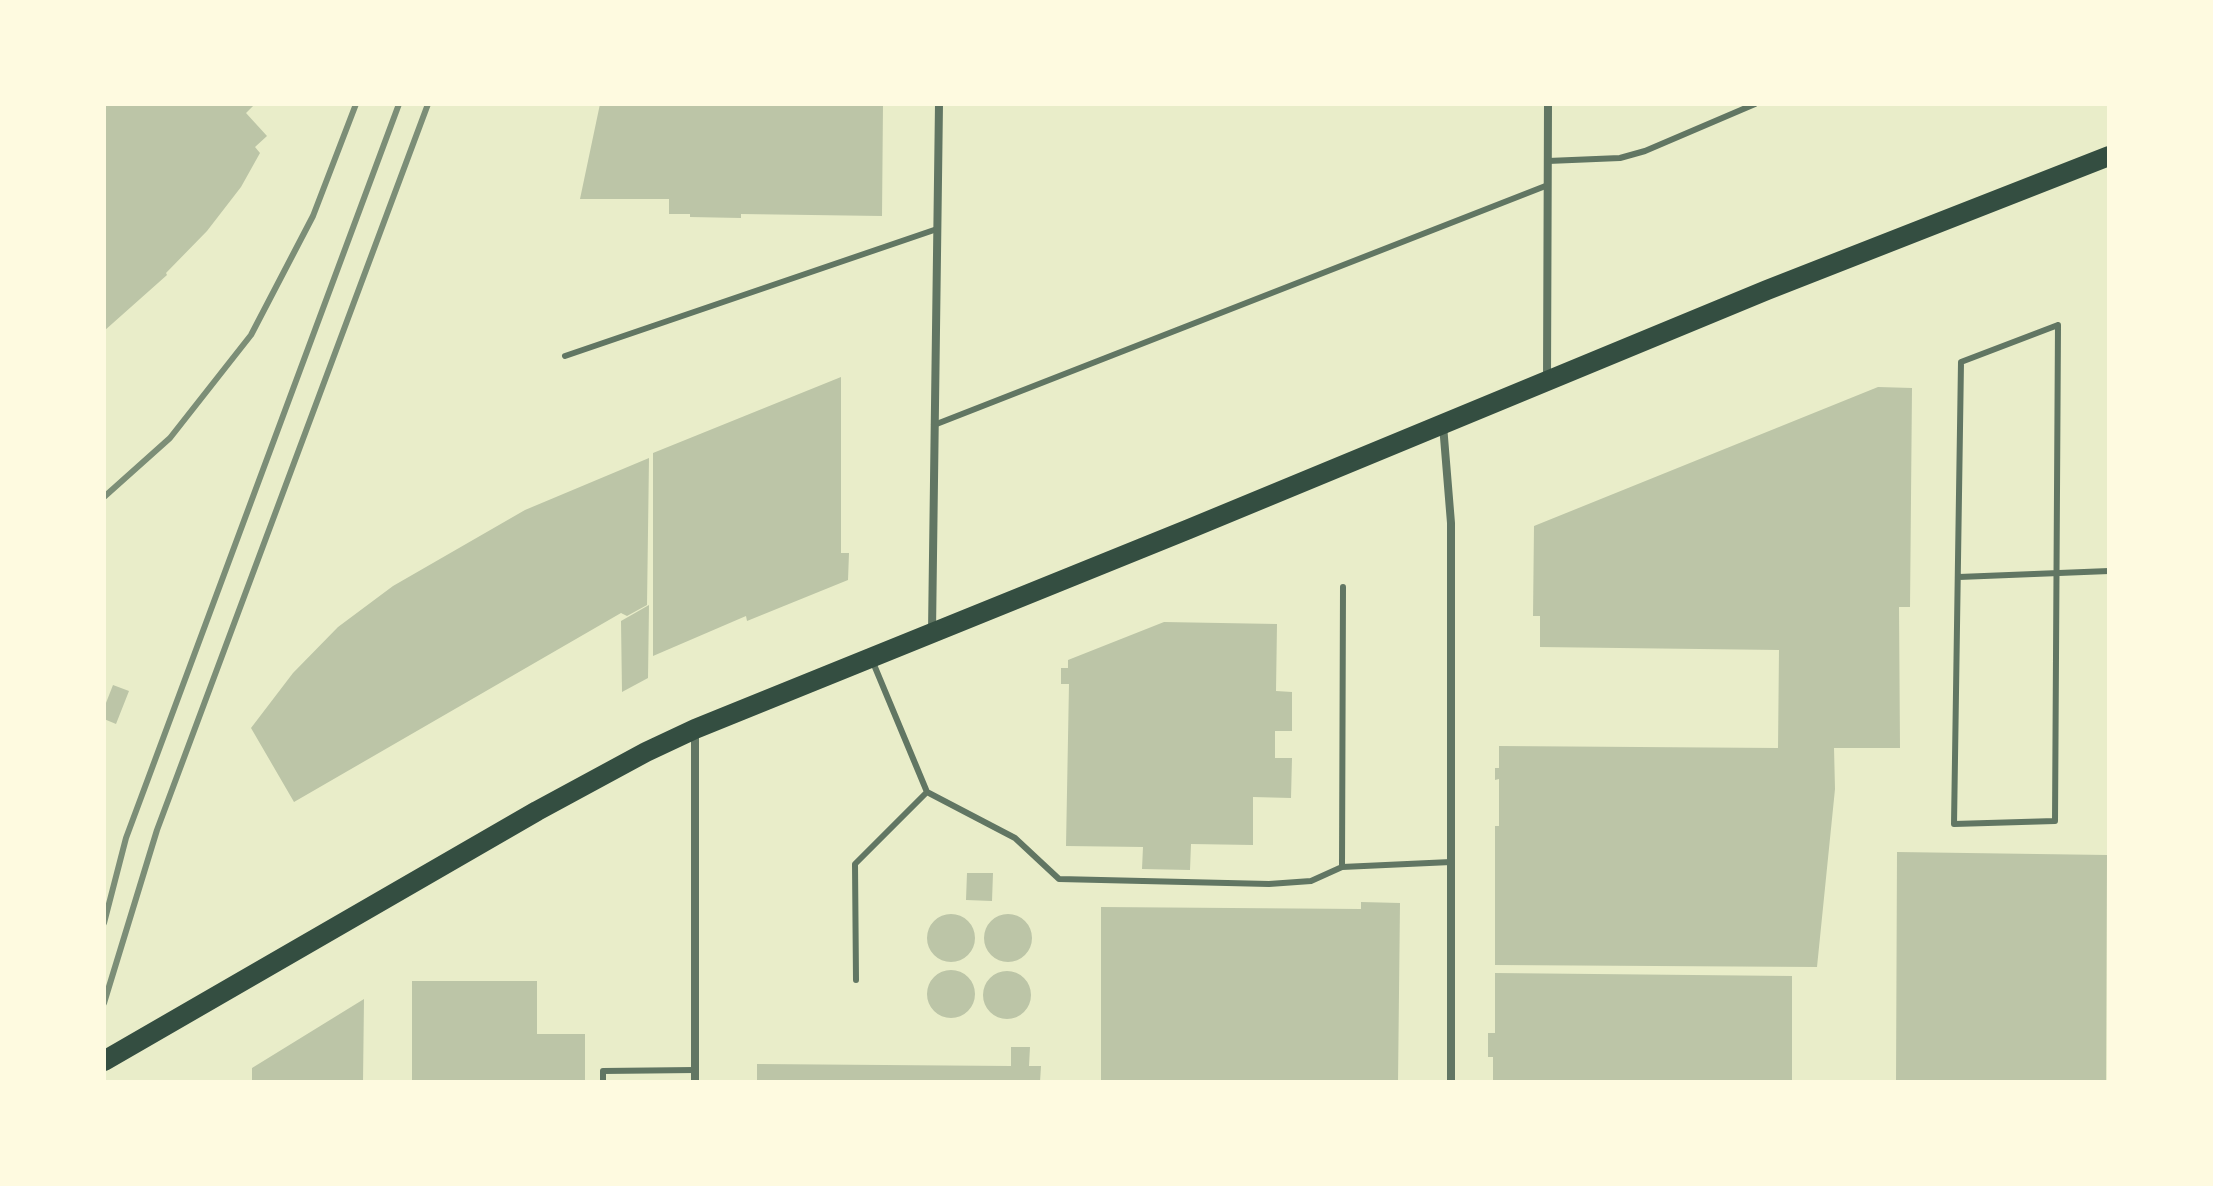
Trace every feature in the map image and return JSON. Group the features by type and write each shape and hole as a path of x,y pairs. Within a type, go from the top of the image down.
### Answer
{"main road":[{"path":"104,1061 537,811 695,729 1781,284 2109,156"}],"street":[{"path":"932,633 939,104"},
{"path":"1547,381 1548,104"},
{"path":"1443,424 1451,523 1451,1082"},
{"path":"695,729 695,1082"}],"lane":[{"path":"1548,161 1620,158 1645,151 1755,104"},
{"path":"934,425 1548,185"},
{"path":"565,356 937,229"},
{"path":"2058,325 2055,821 1954,824 1959,577 1961,362 2058,325"},
{"path":"1959,577 2109,571"},
{"path":"1342,867 1343,587"},
{"path":"871,658 927,792 1015,838 1059,879 1269,884 1311,881 1342,867 1451,862"},
{"path":"856,980 855,864 927,792"},
{"path":"603,1082 603,1071 695,1070"}],"building":[{"path":"104,104 255,104 246,113 267,136 255,147 260,153 241,187 207,231 167,275 104,331"},
{"path":"600,104 883,104 882,216 741,214 741,218 690,217 690,214 669,214 669,199 580,199"},
{"path":"841,377 841,553 849,553 848,580 747,621 746,616 653,656 653,453"},
{"path":"1878,387 1912,388 1910,607 1899,607 1900,748 1834,748 1835,789 1817,967 1495,965 1495,826 1499,826 1499,779 1495,780 1495,768 1499,768 1499,746 1778,748 1779,650 1540,647 1540,616 1533,616 1534,526"},
{"path":"649,458 647,605 627,616 621,613 294,802 251,728 293,673 338,627 393,586 525,510"},
{"path":"649,605 648,678 622,692 621,621"},
{"path":"1164,622 1277,624 1276,691 1292,692 1292,731 1275,731 1275,758 1292,758 1291,798 1253,797 1253,845 1191,844 1190,870 1142,869 1143,847 1066,846 1069,684 1061,684 1061,668 1068,668 1068,660"},
{"path":"113,685 129,691 116,724 104,719 104,708"},
{"path":"1897,852 2107,855 2106,1082 1896,1082"},
{"path":"967,873 993,873 992,901 966,900"},
{"path":"1361,902 1400,903 1398,1082 1101,1082 1101,907 1361,909"},
{"path":"951,914 968,921 975,938 968,955 951,962 934,955 927,938 934,921"},
{"path":"1008,914 1025,921 1032,938 1025,955 1008,962 991,955 984,938 991,921"},
{"path":"951,970 968,977 975,994 968,1011 951,1018 934,1011 927,994 934,977"},
{"path":"1007,971 1024,978 1031,995 1024,1012 1007,1019 990,1012 983,995 990,978"},
{"path":"1495,973 1792,976 1792,1082 1493,1082 1493,1057 1488,1057 1488,1033 1495,1033"},
{"path":"412,981 537,981 537,1034 585,1034 585,1082 412,1082"},
{"path":"364,999 363,1082 252,1082 252,1068"},
{"path":"1011,1047 1030,1047 1029,1066 1041,1066 1040,1082 757,1082 757,1064 1011,1066"}],"railway":[{"path":"104,497 170,438 251,335 313,216 356,104"},
{"path":"104,923 126,838 399,104"},
{"path":"104,1003 157,830 428,104"}]}
